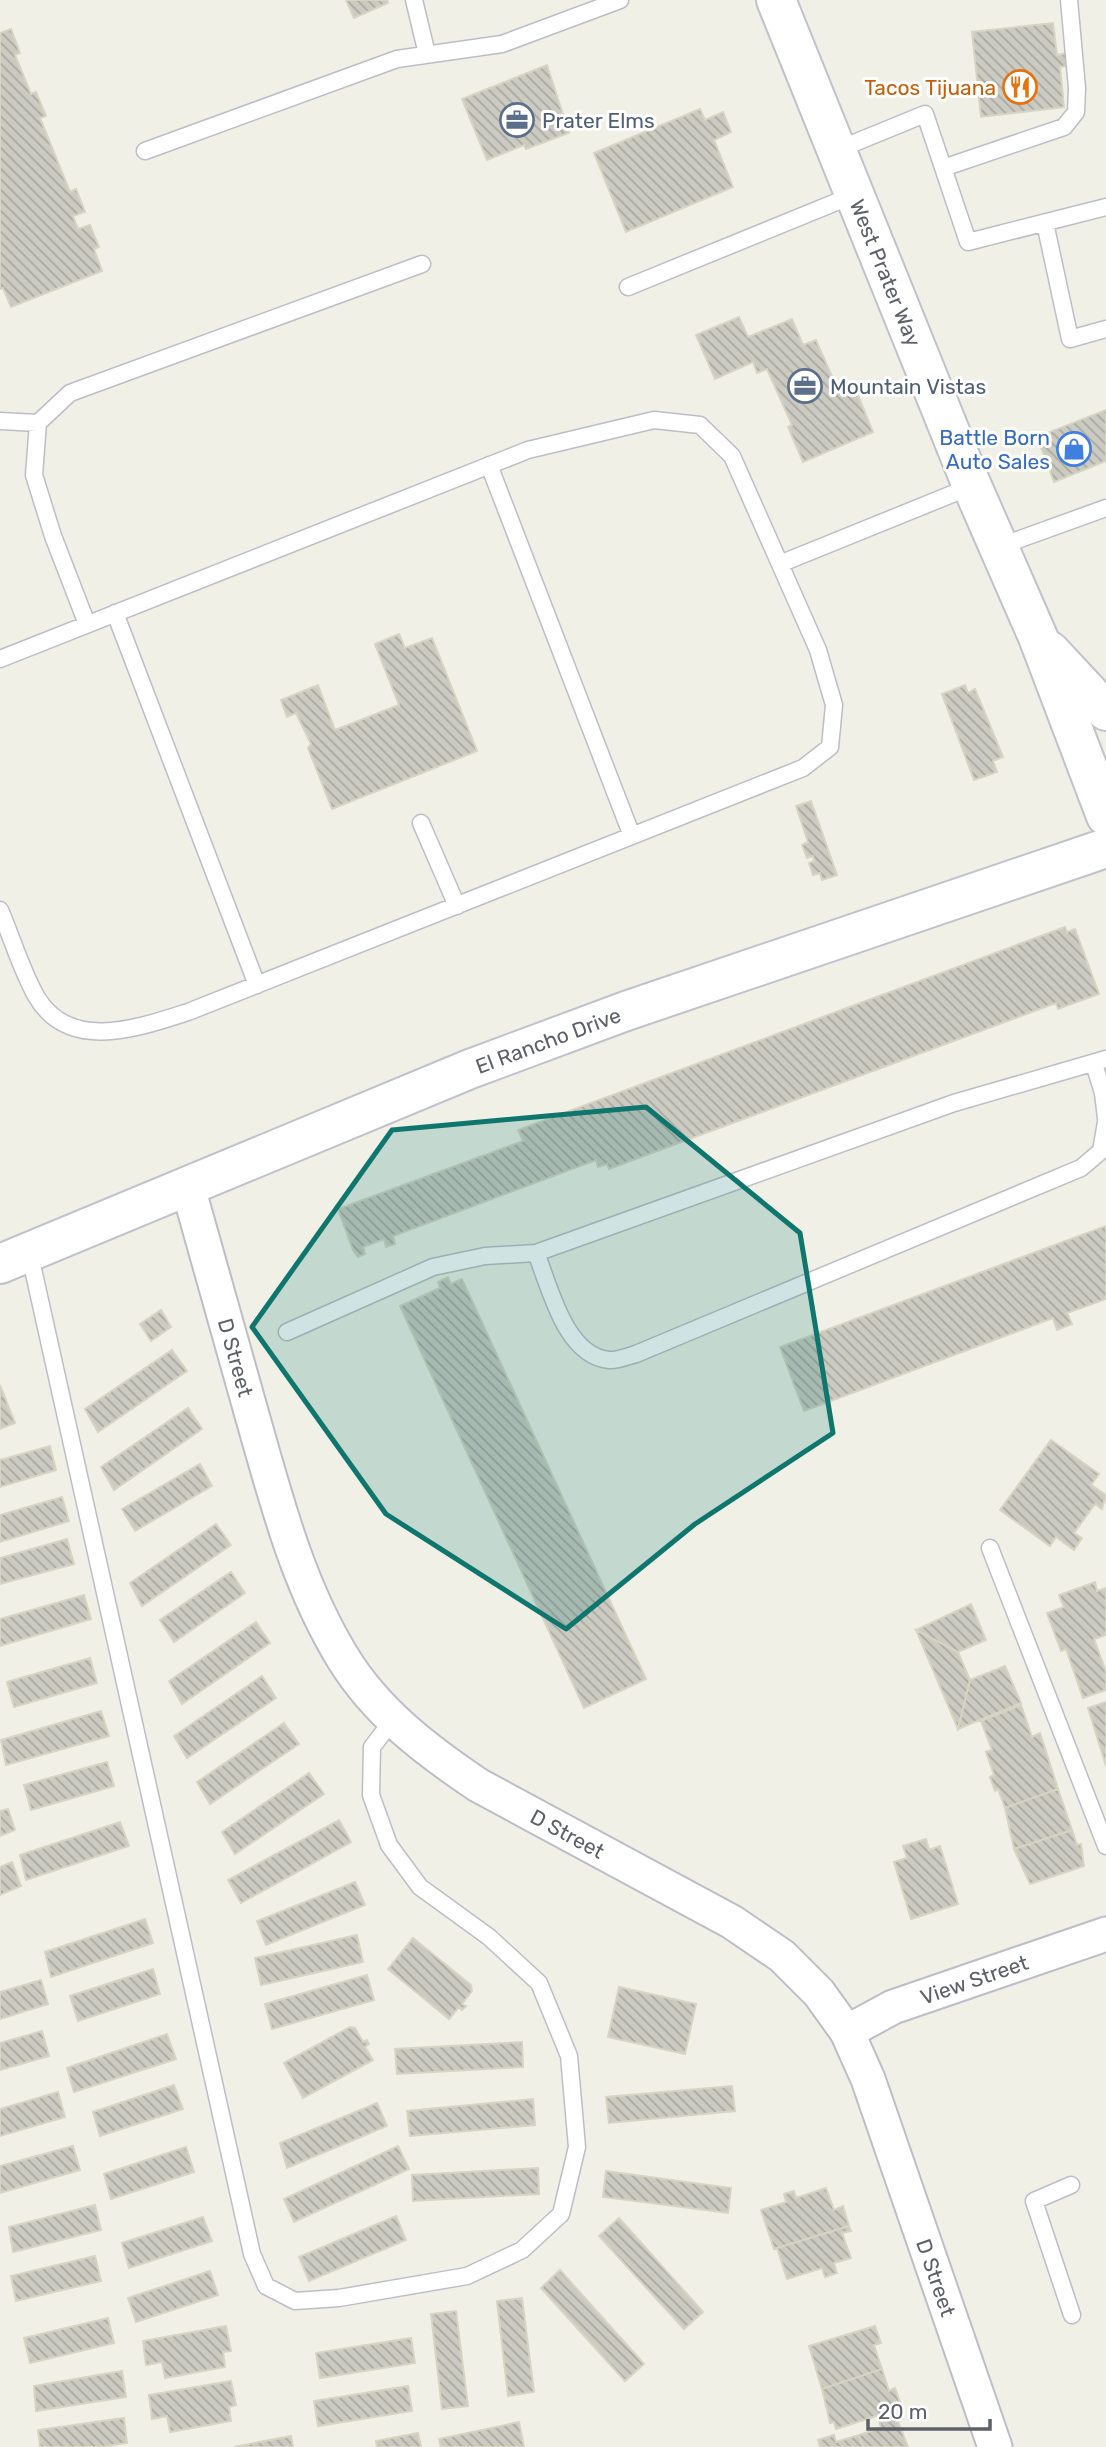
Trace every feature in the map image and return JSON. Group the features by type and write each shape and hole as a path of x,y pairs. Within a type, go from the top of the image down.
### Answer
{"main road":[{"name":"West Prater Way","path":"776,0 972,486 1038,637 1106,816"},
{"path":"1038,637 1106,711"},
{"name":"El Rancho Drive","path":"15,1257 470,1069 613,1016 1106,848"}],"street":[{"name":"D Street","path":"187,1184 285,1535 312,1600 344,1660 393,1720 422,1746 478,1785 732,1922 782,1956 819,1993 847,2032 868,2079 995,2447"},
{"name":"View Street","path":"847,2032 892,2007 1106,1934"}],"lane":[{"path":"414,0 426,54"},
{"path":"145,151 397,59 502,44 620,0"},
{"path":"943,168 1064,127 1076,112 1077,88 1069,0"},
{"path":"837,150 925,114 968,242 1106,207"},
{"path":"628,287 856,194"},
{"path":"1045,223 1070,340 1106,329"},
{"path":"87,624 53,536 34,475 38,423 70,393 422,264"},
{"path":"0,659 528,450 654,420 700,425 732,456 782,563 818,649 834,705 830,747 803,768 257,985 133,1030 92,1033 57,1021 36,996 0,910"},
{"path":"0,421 38,423"},
{"path":"489,465 632,836"},
{"path":"782,563 972,486"},
{"path":"998,547 1106,508"},
{"path":"115,613 257,985"},
{"path":"421,823 457,906"},
{"path":"287,1332 433,1266 485,1256 536,1252 954,1103 1100,1062 1106,1120 1101,1151 1081,1168 636,1354 610,1361 587,1353 568,1329 536,1252"},
{"path":"15,1257 252,2254 266,2286 295,2301 339,2298 467,2276 522,2250 561,2214 578,2147 569,2056 539,1983 489,1937 420,1887 389,1845 371,1796 372,1747 393,1720"},
{"path":"990,1548 1106,1846"},
{"path":"1071,2185 1034,2201 1072,2315"}],"highlighted area":[{"path":"646,1107 800,1233 833,1433 695,1524 566,1629 386,1514 252,1327 392,1130"}],"building":[{"path":"346,0 387,0 388,3 354,18"},
{"name":"Tacos Tijuana","path":"1053,23 1057,55 1067,53 1068,66 1060,67 1064,107 981,117 972,32"},
{"path":"11,29 20,53 15,55 31,94 36,92 46,116 40,118 70,192 76,189 85,212 73,216 78,229 90,225 99,247 94,249 102,271 11,307 3,288 0,289 0,33"},
{"name":"Prater Elms","path":"547,65 569,133 526,149 524,145 487,160 462,99"},
{"path":"700,109 705,120 723,112 731,132 714,140 733,187 626,232 594,153"},
{"name":"Mountain Vistas","path":"739,317 748,337 792,319 803,345 816,340 838,390 853,383 873,432 803,462 788,427 792,425 767,369 757,373 753,362 715,379 696,335"},
{"name":"Battle Born Auto Sales","path":"1106,410 1106,461 1054,482 1037,437"},
{"path":"399,634 405,648 432,638 477,751 332,809 308,748 311,744 296,713 287,717 281,700 318,685 335,730 399,705 375,644"},
{"path":"965,685 968,693 975,689 1003,757 993,761 997,772 974,780 942,694"},
{"path":"811,801 837,875 822,880 820,873 813,875 809,863 814,861 813,856 807,858 802,845 808,842 796,806"},
{"path":"1065,927 1067,932 1075,929 1099,994 1058,1009 1056,1003 609,1169 607,1164 598,1167 596,1160 393,1236 395,1244 386,1247 384,1239 363,1247 365,1254 358,1257 353,1250 338,1209 523,1141 518,1130"},
{"path":"1106,1226 1106,1299 1067,1313 1072,1324 1057,1330 1053,1318 804,1411 780,1347"},
{"path":"448,1277 451,1284 462,1279 646,1679 584,1708 400,1306 440,1288 438,1282"},
{"path":"161,1310 171,1327 151,1341 140,1324"},
{"path":"172,1350 187,1371 98,1432 85,1409"},
{"path":"0,1385 15,1423 0,1429"},
{"path":"188,1408 202,1429 114,1490 101,1467"},
{"path":"1051,1440 1099,1474 1091,1485 1106,1495 1102,1509 1095,1504 1074,1533 1082,1538 1074,1550 1056,1537 1050,1546 1000,1510"},
{"path":"50,1446 56,1470 0,1487 0,1460"},
{"path":"200,1464 212,1486 135,1531 122,1509"},
{"path":"62,1497 69,1521 0,1542 0,1515"},
{"path":"216,1524 231,1545 142,1606 130,1583"},
{"path":"67,1539 74,1564 0,1584 0,1558"},
{"path":"231,1572 245,1593 174,1642 160,1620"},
{"path":"1095,1582 1097,1591 1106,1588 1106,1635 1094,1639 1106,1672 1106,1690 1083,1698 1066,1649 1061,1651 1047,1613 1064,1607 1059,1595"},
{"path":"84,1595 91,1619 0,1646 0,1619"},
{"path":"971,1604 986,1640 958,1652 916,1630"},
{"path":"256,1622 270,1643 182,1704 169,1681"},
{"path":"916,1630 958,1652 970,1680 958,1729"},
{"path":"90,1658 97,1683 14,1707 7,1682"},
{"path":"1005,1666 1021,1703 958,1729 970,1680"},
{"path":"262,1676 276,1698 187,1758 174,1736"},
{"path":"1106,1702 1106,1766 1088,1708"},
{"path":"1021,1705 1032,1737 1040,1733 1058,1789 1005,1808 990,1777 994,1775 986,1752 992,1750 981,1721"},
{"path":"101,1711 109,1736 6,1765 1,1740"},
{"path":"284,1723 299,1744 210,1804 197,1782"},
{"path":"107,1762 114,1786 31,1810 24,1785"},
{"path":"309,1773 324,1794 235,1854 222,1832"},
{"path":"1058,1789 1072,1830 1014,1849 1005,1808"},
{"path":"8,1809 15,1830 0,1836 0,1811"},
{"path":"339,1820 351,1842 241,1903 228,1880"},
{"path":"120,1822 129,1846 26,1880 20,1855"},
{"path":"1072,1830 1077,1845 1081,1844 1084,1866 1030,1884 1014,1849"},
{"path":"926,1839 929,1850 940,1846 958,1904 911,1919 894,1862 907,1858 903,1846"},
{"path":"12,1862 21,1886 0,1895 0,1867"},
{"path":"355,1882 365,1905 266,1945 257,1921"},
{"path":"145,1919 153,1943 51,1977 45,1952"},
{"path":"357,1935 363,1962 261,1985 255,1958"},
{"path":"413,1938 471,1985 472,1991 462,2004 466,2006 462,2010 459,2007 449,2019 388,1969"},
{"path":"153,1969 160,1994 78,2021 70,1996"},
{"path":"367,1975 374,2000 272,2029 265,2004"},
{"path":"41,1980 48,2004 0,2019 0,1992"},
{"path":"619,1987 696,2004 685,2054 608,2037"},
{"path":"350,2027 355,2028 363,2042 367,2040 369,2044 365,2047 373,2060 303,2098 284,2063"},
{"path":"42,2031 49,2056 0,2070 0,2043"},
{"path":"167,2034 176,2059 74,2092 67,2068"},
{"path":"522,2042 523,2067 397,2074 395,2049"},
{"path":"174,2085 183,2109 100,2136 93,2112"},
{"path":"732,2086 735,2111 609,2123 606,2097"},
{"path":"58,2092 65,2117 0,2136 0,2109"},
{"path":"533,2099 535,2125 410,2136 407,2111"},
{"path":"377,2103 387,2126 287,2168 280,2143"},
{"path":"73,2146 80,2170 0,2193 0,2166"},
{"path":"398,2146 409,2169 294,2222 284,2199"},
{"path":"186,2147 194,2172 111,2199 104,2174"},
{"path":"538,2168 539,2194 413,2201 412,2175"},
{"path":"606,2171 731,2188 728,2213 603,2197"},
{"path":"826,2188 834,2210 843,2206 849,2226 774,2249 761,2210 786,2202 784,2194 794,2191 796,2198"},
{"path":"95,2205 101,2230 13,2252 9,2227"},
{"path":"396,2216 406,2240 309,2281 299,2257"},
{"path":"203,2217 212,2241 129,2268 122,2243"},
{"path":"619,2218 703,2312 684,2329 599,2236"},
{"path":"849,2226 851,2231 842,2233 851,2258 834,2263 837,2273 825,2277 822,2268 787,2279 777,2248"},
{"path":"95,2256 101,2281 16,2301 11,2276"},
{"path":"560,2270 644,2364 625,2381 541,2288"},
{"path":"210,2271 218,2295 136,2322 128,2298"},
{"path":"522,2298 534,2392 508,2396 497,2301"},
{"path":"456,2311 468,2406 442,2409 431,2314"},
{"path":"108,2318 114,2343 30,2363 24,2338"},
{"path":"226,2326 231,2351 223,2352 225,2367 165,2378 162,2362 146,2365 143,2341"},
{"path":"875,2326 881,2343 874,2345 882,2369 822,2389 809,2346"},
{"path":"411,2338 415,2363 320,2378 316,2353"},
{"path":"882,2369 889,2391 895,2388 901,2405 894,2407 895,2410 836,2429 834,2422 830,2423 822,2389"},
{"path":"122,2371 126,2397 36,2411 34,2386"},
{"path":"231,2381 236,2405 229,2407 231,2421 170,2432 167,2416 152,2419 149,2395"},
{"path":"408,2386 412,2411 318,2426 314,2401"},
{"path":"896,2416 908,2447 863,2447 859,2435 881,2428 879,2421"},
{"path":"124,2418 127,2443 101,2447 40,2447 38,2430"},
{"path":"519,2422 524,2447 441,2447 439,2439"},
{"path":"418,2433 421,2447 377,2447 376,2441"},
{"path":"834,2435 836,2442 859,2435 863,2447 820,2447 818,2440"},
{"path":"291,2436 293,2447 234,2447"}],"place":[{"name":"Tacos Tijuana","path":"1020,87"},
{"name":"Prater Elms","path":"517,120"},
{"name":"Mountain Vistas","path":"805,386"},
{"name":"Battle Born Auto Sales","path":"1074,449"}]}
